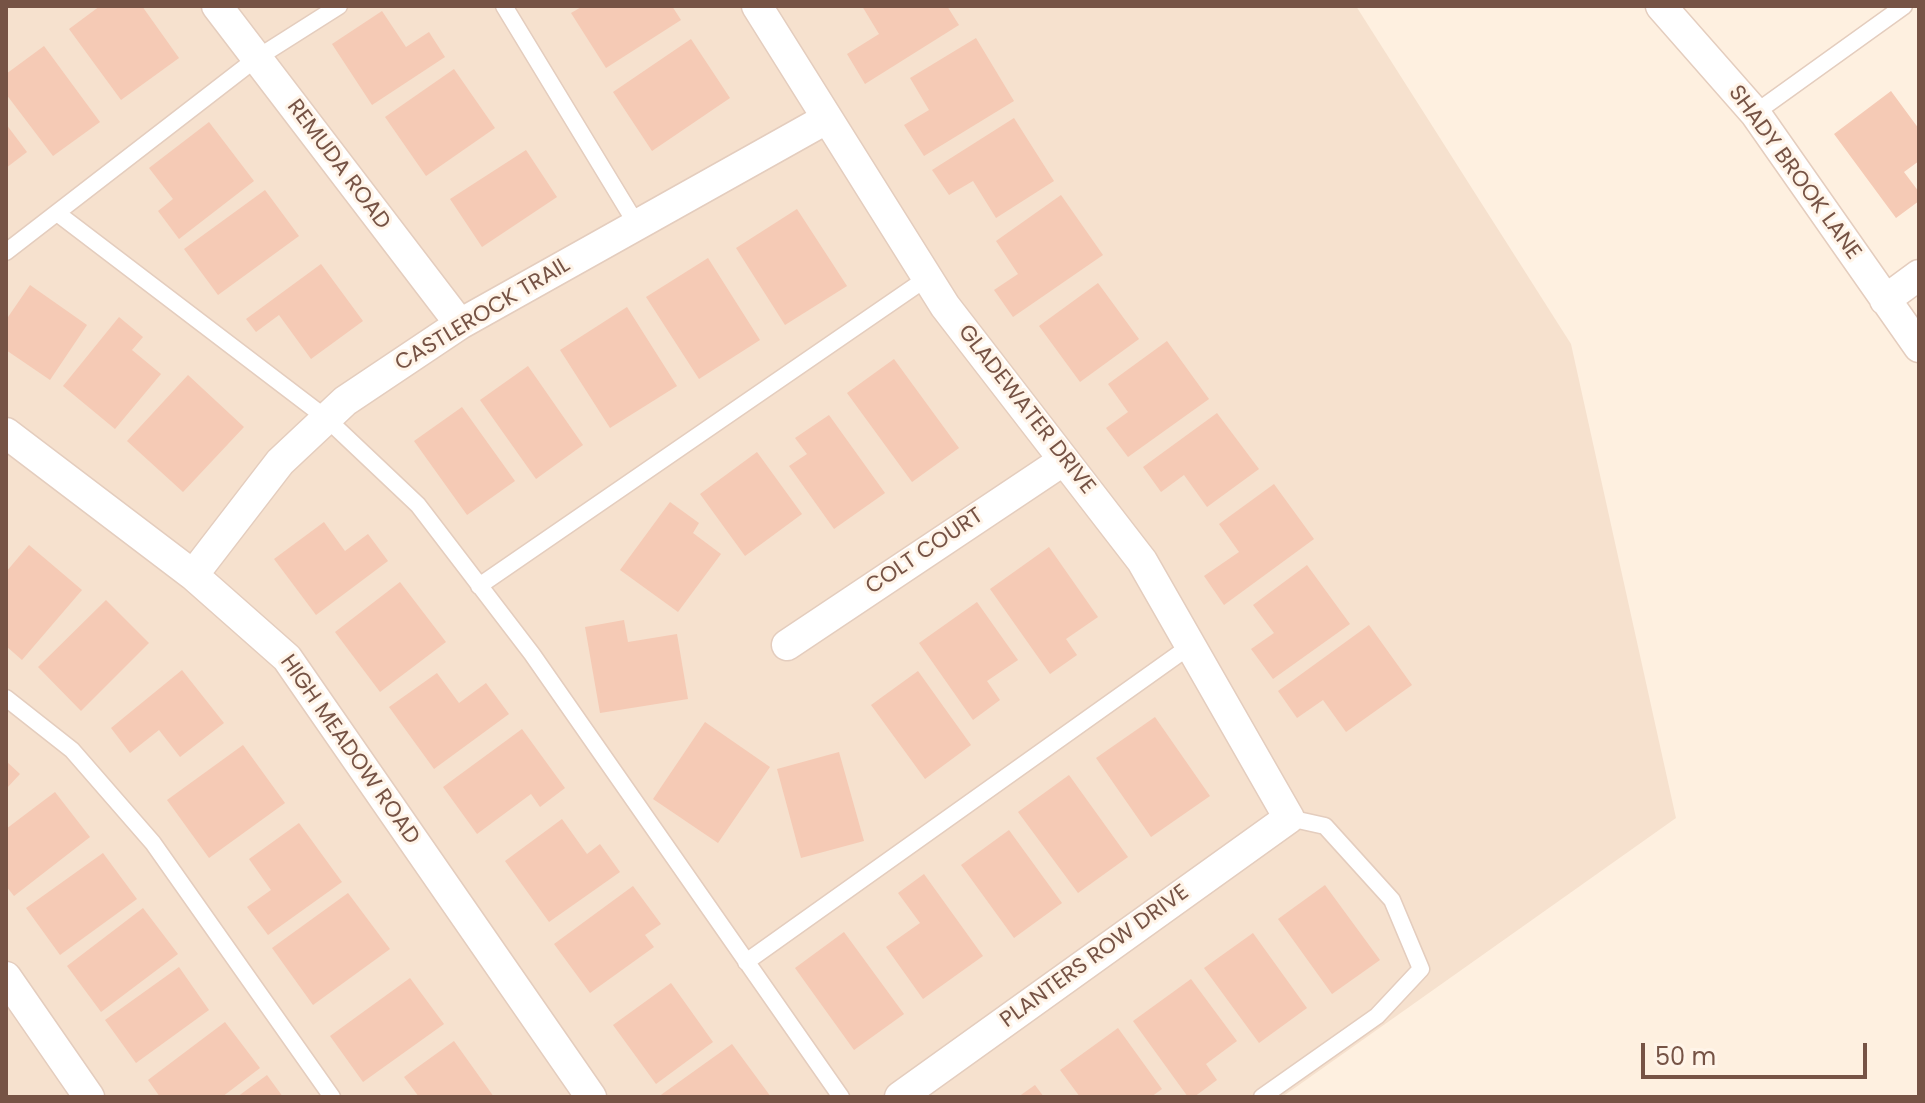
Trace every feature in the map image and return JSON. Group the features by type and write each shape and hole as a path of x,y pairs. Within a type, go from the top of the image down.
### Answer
{"street":[{"name":"REMUDA ROAD","path":"217,6 460,324"},
{"name":"GLADEWATER DRIVE","path":"757,6 927,278 1142,561 1289,818"},
{"name":"SHADY BROOK LANE","path":"1661,6 1755,113 1919,347"},
{"name":"CASTLEROCK TRAIL","path":"193,575 280,462 345,401 460,324 826,119"},
{"path":"1885,300 1919,275"},
{"name":"HIGH MEADOW ROAD","path":"6,433 193,575 287,658 591,1097"},
{"name":"COLT COURT","path":"787,645 1064,460"},
{"name":"PLANTERS ROW DRIVE","path":"900,1097 1289,818"},
{"path":"6,977 89,1097"}],"lane":[{"path":"6,252 257,58 339,6"},
{"path":"504,6 637,225"},
{"path":"1755,113 1904,6"},
{"path":"57,213 326,418 418,505 532,654 841,1097"},
{"path":"479,586 927,278"},
{"path":"746,962 1190,646"},
{"path":"6,698 72,750 153,843 332,1097"},
{"path":"1262,1097 1377,1016 1421,969 1392,900 1325,826 1289,818"}],"shaded area":[{"path":"6,6 1356,6 1571,344 1676,818 1282,1097 6,1097"}],"building":[{"path":"100,6 142,6 179,58 121,100 69,29"},
{"path":"583,6 672,6 681,20 606,68 571,13"},
{"path":"862,6 947,6 959,25 865,84 847,54 879,34"},
{"path":"382,11 406,47 429,32 445,57 372,105 332,44"},
{"path":"976,38 1014,101 924,156 904,125 929,110 910,78"},
{"path":"691,39 730,98 652,151 613,92"},
{"path":"44,46 100,122 53,156 6,94 6,74"},
{"path":"454,69 495,128 426,176 385,117"},
{"path":"1891,91 1919,129 1919,161 1904,172 1919,192 1919,201 1896,218 1834,134"},
{"path":"1014,118 1054,181 996,218 973,181 949,195 932,170"},
{"path":"209,122 254,181 179,239 158,211 173,199 149,168"},
{"path":"6,124 27,152 6,168"},
{"path":"526,150 557,197 482,247 450,199"},
{"path":"265,190 299,236 218,295 184,249"},
{"path":"1061,195 1103,255 1013,317 994,290 1018,274 996,241"},
{"path":"797,209 847,286 785,325 736,248"},
{"path":"708,258 760,340 699,379 646,297"},
{"path":"321,264 363,321 311,359 279,315 256,332 246,319"},
{"path":"1098,283 1139,339 1080,382 1039,326"},
{"path":"30,285 87,325 50,380 6,350 6,320"},
{"path":"627,307 677,386 610,428 560,350"},
{"path":"119,317 143,337 132,350 161,374 115,429 63,386"},
{"path":"1167,341 1209,399 1128,457 1106,428 1128,412 1108,384"},
{"path":"894,359 959,448 912,482 847,393"},
{"path":"528,366 583,445 536,479 480,400"},
{"path":"188,375 244,427 183,492 127,441"},
{"path":"462,407 515,481 467,515 414,441"},
{"path":"1217,413 1259,469 1207,507 1184,475 1161,492 1143,467"},
{"path":"829,415 885,493 834,529 789,466 807,454 795,438"},
{"path":"757,452 802,514 745,556 700,494"},
{"path":"1274,484 1314,539 1224,605 1204,576 1239,552 1219,524"},
{"path":"670,502 699,523 693,533 721,554 678,612 620,570"},
{"path":"324,522 345,551 368,534 388,561 316,615 274,559"},
{"path":"29,545 82,590 22,660 6,646 6,572"},
{"path":"1049,547 1098,617 1066,639 1077,655 1050,674 990,589"},
{"path":"1307,565 1350,624 1273,679 1251,649 1274,633 1253,605"},
{"path":"400,582 446,642 380,692 335,632"},
{"path":"106,600 149,643 81,711 38,667"},
{"path":"977,602 1018,660 987,681 1000,700 973,720 919,643"},
{"path":"624,620 628,642 677,634 688,699 600,713 585,627"},
{"path":"1369,625 1412,685 1346,732 1323,700 1297,718 1278,691"},
{"path":"182,670 224,723 180,757 159,730 130,753 111,728"},
{"path":"918,671 971,745 925,779 871,705"},
{"path":"437,673 459,703 486,683 509,714 434,769 389,707"},
{"path":"1155,717 1210,796 1151,837 1096,758"},
{"path":"705,722 770,767 718,843 653,799"},
{"path":"522,729 565,788 540,807 531,794 477,834 443,787"},
{"path":"243,745 285,803 209,858 167,800"},
{"path":"839,752 864,841 801,858 777,769"},
{"path":"6,761 20,774 6,789"},
{"path":"1069,775 1128,857 1078,893 1018,812"},
{"path":"55,792 90,837 14,896 6,886 6,829"},
{"path":"562,819 587,854 600,844 620,872 549,922 505,861"},
{"path":"299,823 342,882 268,935 247,907 271,890 249,859"},
{"path":"1009,830 1062,903 1014,938 961,865"},
{"path":"103,853 137,899 60,955 26,908"},
{"path":"924,874 983,956 923,999 886,947 920,923 898,893"},
{"path":"1325,885 1380,960 1332,994 1278,919"},
{"path":"633,886 661,924 645,935 654,947 590,993 554,944"},
{"path":"348,893 390,949 313,1005 272,948"},
{"path":"143,908 178,954 101,1012 67,966"},
{"path":"844,932 904,1014 854,1050 795,968"},
{"path":"1253,933 1307,1008 1259,1043 1204,968"},
{"path":"179,967 209,1010 136,1063 105,1020"},
{"path":"410,978 444,1024 363,1082 330,1036"},
{"path":"1191,979 1237,1041 1206,1064 1217,1080 1194,1097 1188,1097 1133,1021"},
{"path":"671,983 713,1042 656,1084 613,1025"},
{"path":"225,1022 260,1068 222,1097 160,1097 148,1080"},
{"path":"1118,1028 1162,1089 1151,1097 1080,1097 1060,1070"},
{"path":"454,1041 494,1097 419,1097 404,1077"},
{"path":"732,1044 771,1097 658,1097"},
{"path":"267,1075 283,1097 237,1097"},
{"path":"1035,1085 1044,1097 1018,1097"}]}
